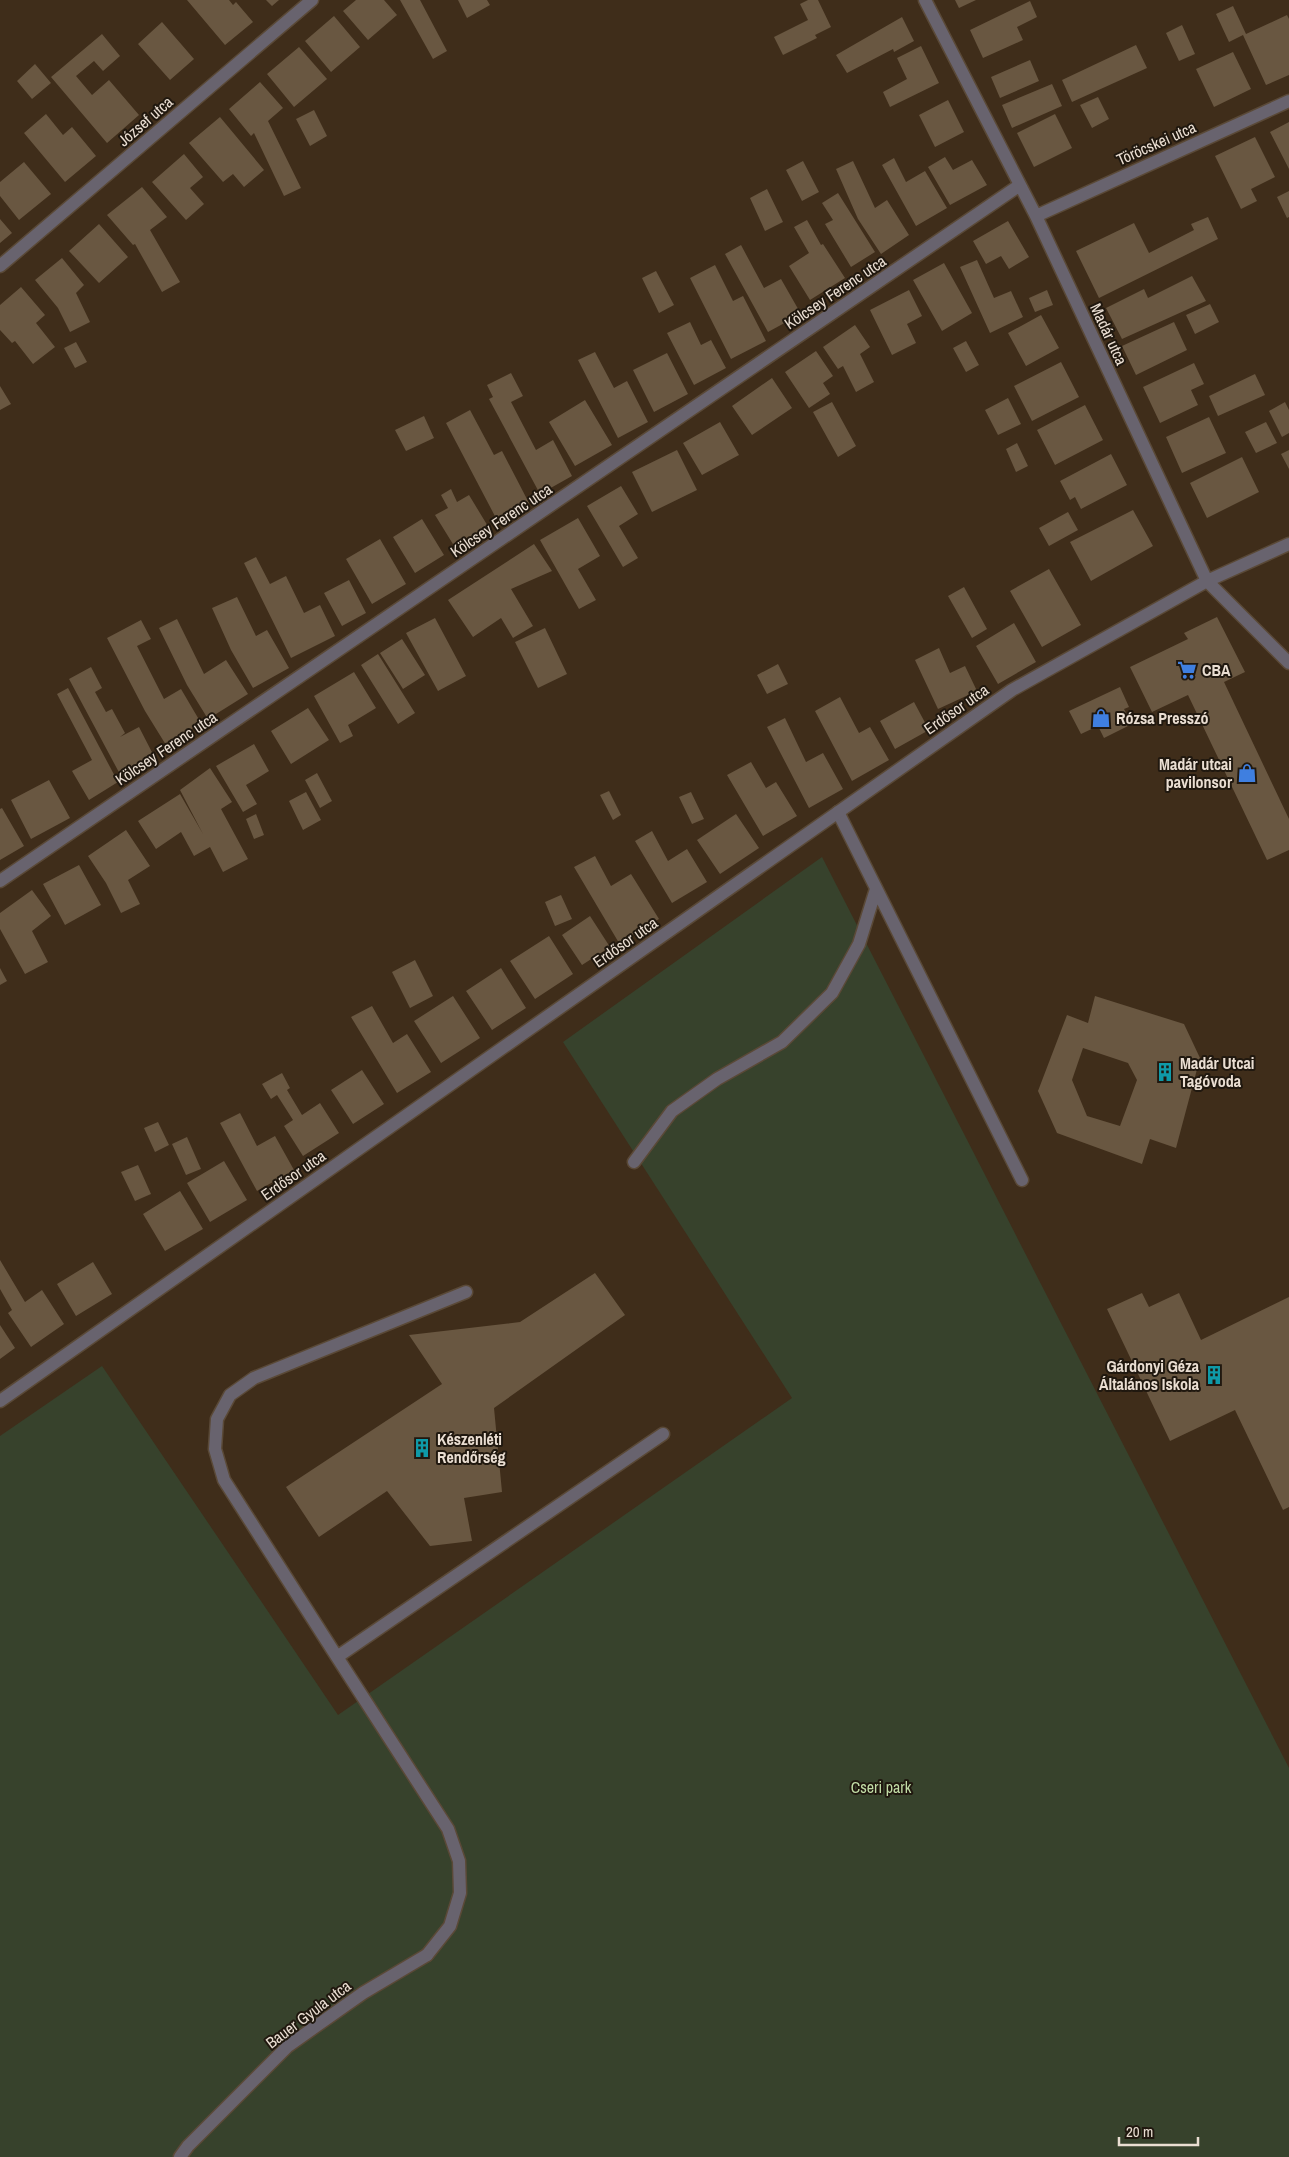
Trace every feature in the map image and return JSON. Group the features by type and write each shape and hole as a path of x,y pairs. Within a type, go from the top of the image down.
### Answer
{"street":[{"name":"József utca","path":"0,266 312,0"},
{"name":"Madár utca","path":"925,0 1036,216 1207,581 1289,663"},
{"name":"Töröcskei utca","path":"1036,216 1289,101"},
{"name":"Kölcsey Ferenc utca","path":"0,881 1020,185"},
{"name":"Erdősor utca","path":"0,1401 1012,690 1207,581 1289,544"},
{"path":"838,812 1022,1180"},
{"path":"634,1162 672,1110 717,1079 782,1042 832,993 859,944 876,889"},
{"path":"466,1292 254,1378 230,1395 217,1419 215,1449 224,1480 337,1657 663,1434"},
{"name":"Bauer Gyula utca","path":"180,2157 188,2146 288,2046 363,1993 427,1955 450,1926 460,1893 459,1861 448,1829 337,1657"}],"green space":[{"name":"Cseri park","path":"822,857 1289,1768 1289,2157 0,2157 0,1436 102,1366 338,1715 792,1398 563,1042"}],"building":[{"path":"187,0 229,0 233,5 236,2 253,22 225,45"},
{"path":"266,0 279,0 272,6"},
{"path":"356,0 384,0 397,15 368,40 343,11"},
{"path":"400,0 420,0 447,51 433,59"},
{"path":"458,0 487,0 490,5 467,18"},
{"path":"808,0 818,0 831,27 815,35 817,38 783,55 774,37 808,20 800,4"},
{"path":"955,0 976,0 959,8"},
{"path":"1030,1 1037,17 1017,27 1023,40 983,58 970,30"},
{"path":"1233,6 1246,34 1287,15 1289,19 1289,75 1266,85 1243,35 1229,42 1216,14"},
{"path":"334,16 360,47 331,72 305,41"},
{"path":"902,17 914,41 894,52 893,49 847,73 836,55"},
{"path":"162,22 194,59 170,80 138,44"},
{"path":"1182,25 1195,54 1179,61 1166,33"},
{"path":"102,34 120,56 103,71 94,61 76,76 92,95 109,80 139,115 107,143 51,77"},
{"path":"1136,45 1147,68 1072,102 1062,80"},
{"path":"921,46 939,83 890,107 883,92 907,79 897,58"},
{"path":"299,47 327,79 294,107 267,74"},
{"path":"1233,52 1251,89 1214,107 1196,69"},
{"path":"1030,60 1039,81 1000,98 991,77"},
{"path":"35,64 51,83 32,99 17,81"},
{"path":"260,82 283,108 268,121 301,188 284,196 254,133 251,136 229,109"},
{"path":"1052,84 1062,106 1012,128 1002,105"},
{"path":"1098,97 1109,119 1092,128 1080,105"},
{"path":"948,100 964,132 935,147 919,115"},
{"path":"314,110 327,136 310,146 296,119"},
{"path":"46,114 63,135 72,127 96,156 65,182 24,133"},
{"path":"1055,114 1072,148 1034,167 1017,133"},
{"path":"220,117 264,170 244,187 233,174 223,182 189,143"},
{"path":"1289,122 1289,169 1270,132"},
{"path":"1255,137 1275,177 1251,189 1257,201 1241,209 1215,156"},
{"path":"184,154 203,177 190,188 204,204 186,220 152,182"},
{"path":"945,157 953,170 972,160 987,185 950,205 928,167"},
{"path":"894,158 906,182 925,171 947,208 916,226 882,165"},
{"path":"803,161 819,192 802,201 786,170"},
{"path":"853,161 875,208 887,200 909,235 881,254 858,219 836,169"},
{"path":"24,162 51,194 19,220 0,196 0,182"},
{"path":"142,187 167,217 150,230 180,282 162,292 135,244 133,245 107,215"},
{"path":"767,189 783,222 765,231 750,198"},
{"path":"1289,191 1289,217 1287,218 1277,197"},
{"path":"838,193 875,252 851,267 825,224 833,220 822,203"},
{"path":"1208,217 1218,239 1099,298 1076,251 1134,223 1149,253 1194,230 1191,224"},
{"path":"0,219 12,233 0,243"},
{"path":"807,220 821,245 823,244 845,278 810,300 789,266 809,253 794,227"},
{"path":"1008,221 1029,257 1009,269 1001,256 986,264 973,241"},
{"path":"99,224 128,257 99,283 69,251"},
{"path":"741,245 764,288 781,279 801,314 768,332 725,254"},
{"path":"62,258 84,285 76,293 90,322 70,332 58,308 35,280"},
{"path":"977,260 994,298 1011,291 1023,317 990,333 960,267"},
{"path":"944,263 972,313 942,331 913,280"},
{"path":"715,265 733,301 743,296 766,341 731,359 690,278"},
{"path":"656,271 674,305 659,313 642,278"},
{"path":"1192,276 1206,301 1122,339 1106,308 1144,289 1148,298"},
{"path":"21,287 45,315 36,323 55,347 33,364 15,341 12,343 0,330 0,305"},
{"path":"909,290 922,316 907,324 916,343 892,355 870,310"},
{"path":"1047,290 1053,305 1035,312 1029,298"},
{"path":"1210,304 1219,322 1195,334 1186,315"},
{"path":"1041,315 1059,348 1026,366 1008,333"},
{"path":"690,322 701,345 711,340 726,368 694,385 667,333"},
{"path":"1174,322 1187,350 1136,375 1122,346"},
{"path":"855,325 870,347 860,354 874,382 856,392 843,366 838,369 823,347"},
{"path":"966,341 979,365 966,372 953,348"},
{"path":"76,342 87,362 75,368 64,348"},
{"path":"816,351 833,376 823,383 830,394 809,408 785,372"},
{"path":"595,352 614,388 627,381 648,422 618,438 578,360"},
{"path":"667,353 688,394 654,412 633,370"},
{"path":"1061,362 1079,397 1032,421 1014,386"},
{"path":"1194,363 1204,384 1191,390 1198,405 1160,423 1143,387"},
{"path":"511,373 523,396 511,402 536,450 553,440 572,476 540,494 489,399 493,397 487,385"},
{"path":"1255,374 1265,395 1218,416 1209,396"},
{"path":"772,378 792,408 752,435 732,406"},
{"path":"0,386 11,404 0,410"},
{"path":"1008,398 1021,424 998,435 985,410"},
{"path":"585,400 612,445 575,466 549,422"},
{"path":"832,402 856,446 838,457 813,412"},
{"path":"1285,402 1289,410 1289,433 1282,437 1269,411"},
{"path":"1085,405 1103,440 1055,465 1037,430"},
{"path":"470,410 494,455 502,451 529,503 497,520 446,423"},
{"path":"424,416 434,438 406,451 395,430"},
{"path":"1209,417 1226,453 1182,473 1166,437"},
{"path":"720,422 739,455 702,475 683,443"},
{"path":"1266,422 1277,443 1256,453 1245,432"},
{"path":"1017,443 1028,466 1016,472 1006,449"},
{"path":"677,450 697,490 652,512 632,472"},
{"path":"1289,450 1289,469 1281,454"},
{"path":"1111,454 1127,485 1081,509 1075,497 1070,500 1060,481"},
{"path":"1242,457 1259,492 1207,518 1190,483"},
{"path":"621,486 638,514 619,526 638,558 623,567 587,506"},
{"path":"451,489 457,502 469,495 489,528 456,549 435,515 448,508 441,495"},
{"path":"1133,510 1153,546 1091,581 1070,542"},
{"path":"1068,512 1078,530 1049,546 1039,528"},
{"path":"578,518 600,556 578,569 596,600 579,609 540,540"},
{"path":"422,519 444,555 415,573 393,537"},
{"path":"380,539 406,584 372,604 346,559"},
{"path":"534,544 552,571 511,589 533,626 513,638 501,618 473,637 448,600"},
{"path":"256,557 270,584 286,576 304,613 320,605 335,636 291,658 244,563"},
{"path":"1049,569 1081,625 1042,647 1010,591"},
{"path":"349,580 366,613 342,626 324,593"},
{"path":"964,587 987,629 972,638 948,596"},
{"path":"237,597 256,636 267,630 289,668 253,688 231,650 212,608"},
{"path":"1217,617 1245,672 1224,682 1289,819 1289,850 1267,860 1188,695 1152,712 1130,667 1188,639 1184,633"},
{"path":"435,618 466,676 438,691 406,633"},
{"path":"177,619 204,674 226,660 248,694 208,719 187,685 159,628"},
{"path":"141,620 151,639 137,646 164,699 181,689 201,723 166,745 145,711 107,638"},
{"path":"1014,623 1036,662 998,684 976,646"},
{"path":"545,628 567,674 538,688 515,642"},
{"path":"402,639 425,675 403,689 380,653"},
{"path":"939,648 950,673 965,666 977,691 938,709 915,660"},
{"path":"378,654 415,713 398,724 361,665"},
{"path":"778,664 788,684 767,694 757,675"},
{"path":"91,667 102,688 95,692 106,712 112,709 125,733 120,737 139,727 156,760 122,778 69,679"},
{"path":"354,672 376,708 348,725 353,736 340,743 314,696"},
{"name":"Rózsa Presszó","path":"1120,687 1129,707 1124,709 1132,724 1104,738 1098,726 1081,734 1069,711"},
{"path":"68,688 118,782 89,800 72,771 92,760 57,694"},
{"path":"840,697 859,733 870,727 889,760 852,781 815,711"},
{"path":"914,702 929,730 895,749 880,721"},
{"path":"308,708 329,740 291,764 271,731"},
{"path":"785,718 806,762 823,753 843,789 809,808 767,727"},
{"path":"254,744 269,771 246,785 257,804 243,812 216,766"},
{"path":"751,762 766,788 776,782 797,816 763,836 727,775"},
{"path":"210,768 232,802 221,809 248,859 223,872 210,847 194,856 181,832 156,849 138,821 180,794 203,834 180,790"},
{"path":"317,773 332,801 320,808 305,780"},
{"path":"49,780 70,818 31,839 11,800"},
{"path":"609,791 621,815 613,820 600,795"},
{"path":"306,792 321,820 303,830 289,801"},
{"path":"691,792 704,819 692,824 679,797"},
{"path":"2,808 24,846 0,860 0,809"},
{"path":"256,814 264,835 254,839 246,819"},
{"path":"736,814 759,848 720,874 697,840"},
{"path":"126,830 150,866 128,880 140,904 121,913 106,883 88,856"},
{"path":"652,831 668,861 687,849 707,882 672,903 635,841"},
{"path":"595,856 611,886 631,874 659,919 619,943 574,867"},
{"path":"79,865 101,905 65,925 43,884"},
{"path":"32,890 51,916 32,931 48,962 25,974 0,929 0,913"},
{"path":"561,895 572,919 555,926 545,902"},
{"path":"590,916 610,947 582,965 562,935"},
{"path":"549,936 573,974 535,999 510,961"},
{"path":"415,960 433,996 410,1008 392,972"},
{"path":"0,968 7,981 0,985"},
{"path":"501,968 526,1008 492,1030 466,991"},
{"path":"453,996 480,1038 441,1063 414,1021"},
{"name":"Madár Utcai Tagóvoda","path":"1095,996 1184,1024 1200,1058 1176,1148 1150,1139 1142,1164 1057,1133 1038,1091 1067,1015 1088,1023","holes":["1083,1048 1128,1063 1137,1080 1120,1126 1087,1116 1072,1080"]},
{"path":"372,1006 393,1043 407,1034 431,1072 397,1093 351,1017"},
{"path":"362,1070 384,1104 353,1124 331,1090"},
{"path":"282,1073 290,1088 287,1090 302,1115 320,1103 339,1133 303,1156 284,1126 293,1120 277,1095 271,1099 262,1084"},
{"path":"240,1113 257,1146 275,1136 294,1170 257,1191 220,1123"},
{"path":"158,1122 169,1145 155,1152 144,1128"},
{"path":"187,1137 201,1169 186,1175 172,1144"},
{"path":"224,1161 247,1200 210,1222 187,1183"},
{"path":"138,1165 151,1194 135,1201 121,1172"},
{"path":"180,1191 203,1229 165,1251 143,1214"},
{"path":"0,1260 25,1302 42,1290 64,1324 31,1347 8,1313 12,1310 0,1289"},
{"path":"93,1262 112,1294 76,1316 57,1284"},
{"name":"Készenléti Rendőrség","path":"595,1273 625,1315 494,1408 502,1492 464,1498 472,1541 430,1546 387,1491 319,1537 286,1487 442,1384 409,1335 520,1322"},
{"name":"Gárdonyi Géza Általános Iskola","path":"1142,1293 1149,1307 1179,1293 1201,1340 1289,1297 1289,1507 1283,1510 1235,1410 1170,1441 1107,1309"},
{"path":"0,1325 15,1348 0,1359"}],"place":[{"name":"CBA","path":"1187,670"},
{"name":"Rózsa Presszó","path":"1101,718"},
{"name":"Madár utcai pavilonsor","path":"1247,773"},
{"name":"Madár Utcai Tagóvoda","path":"1165,1072"},
{"name":"Gárdonyi Géza Általános Iskola","path":"1214,1375"},
{"name":"Készenléti Rendőrség","path":"422,1448"}]}
